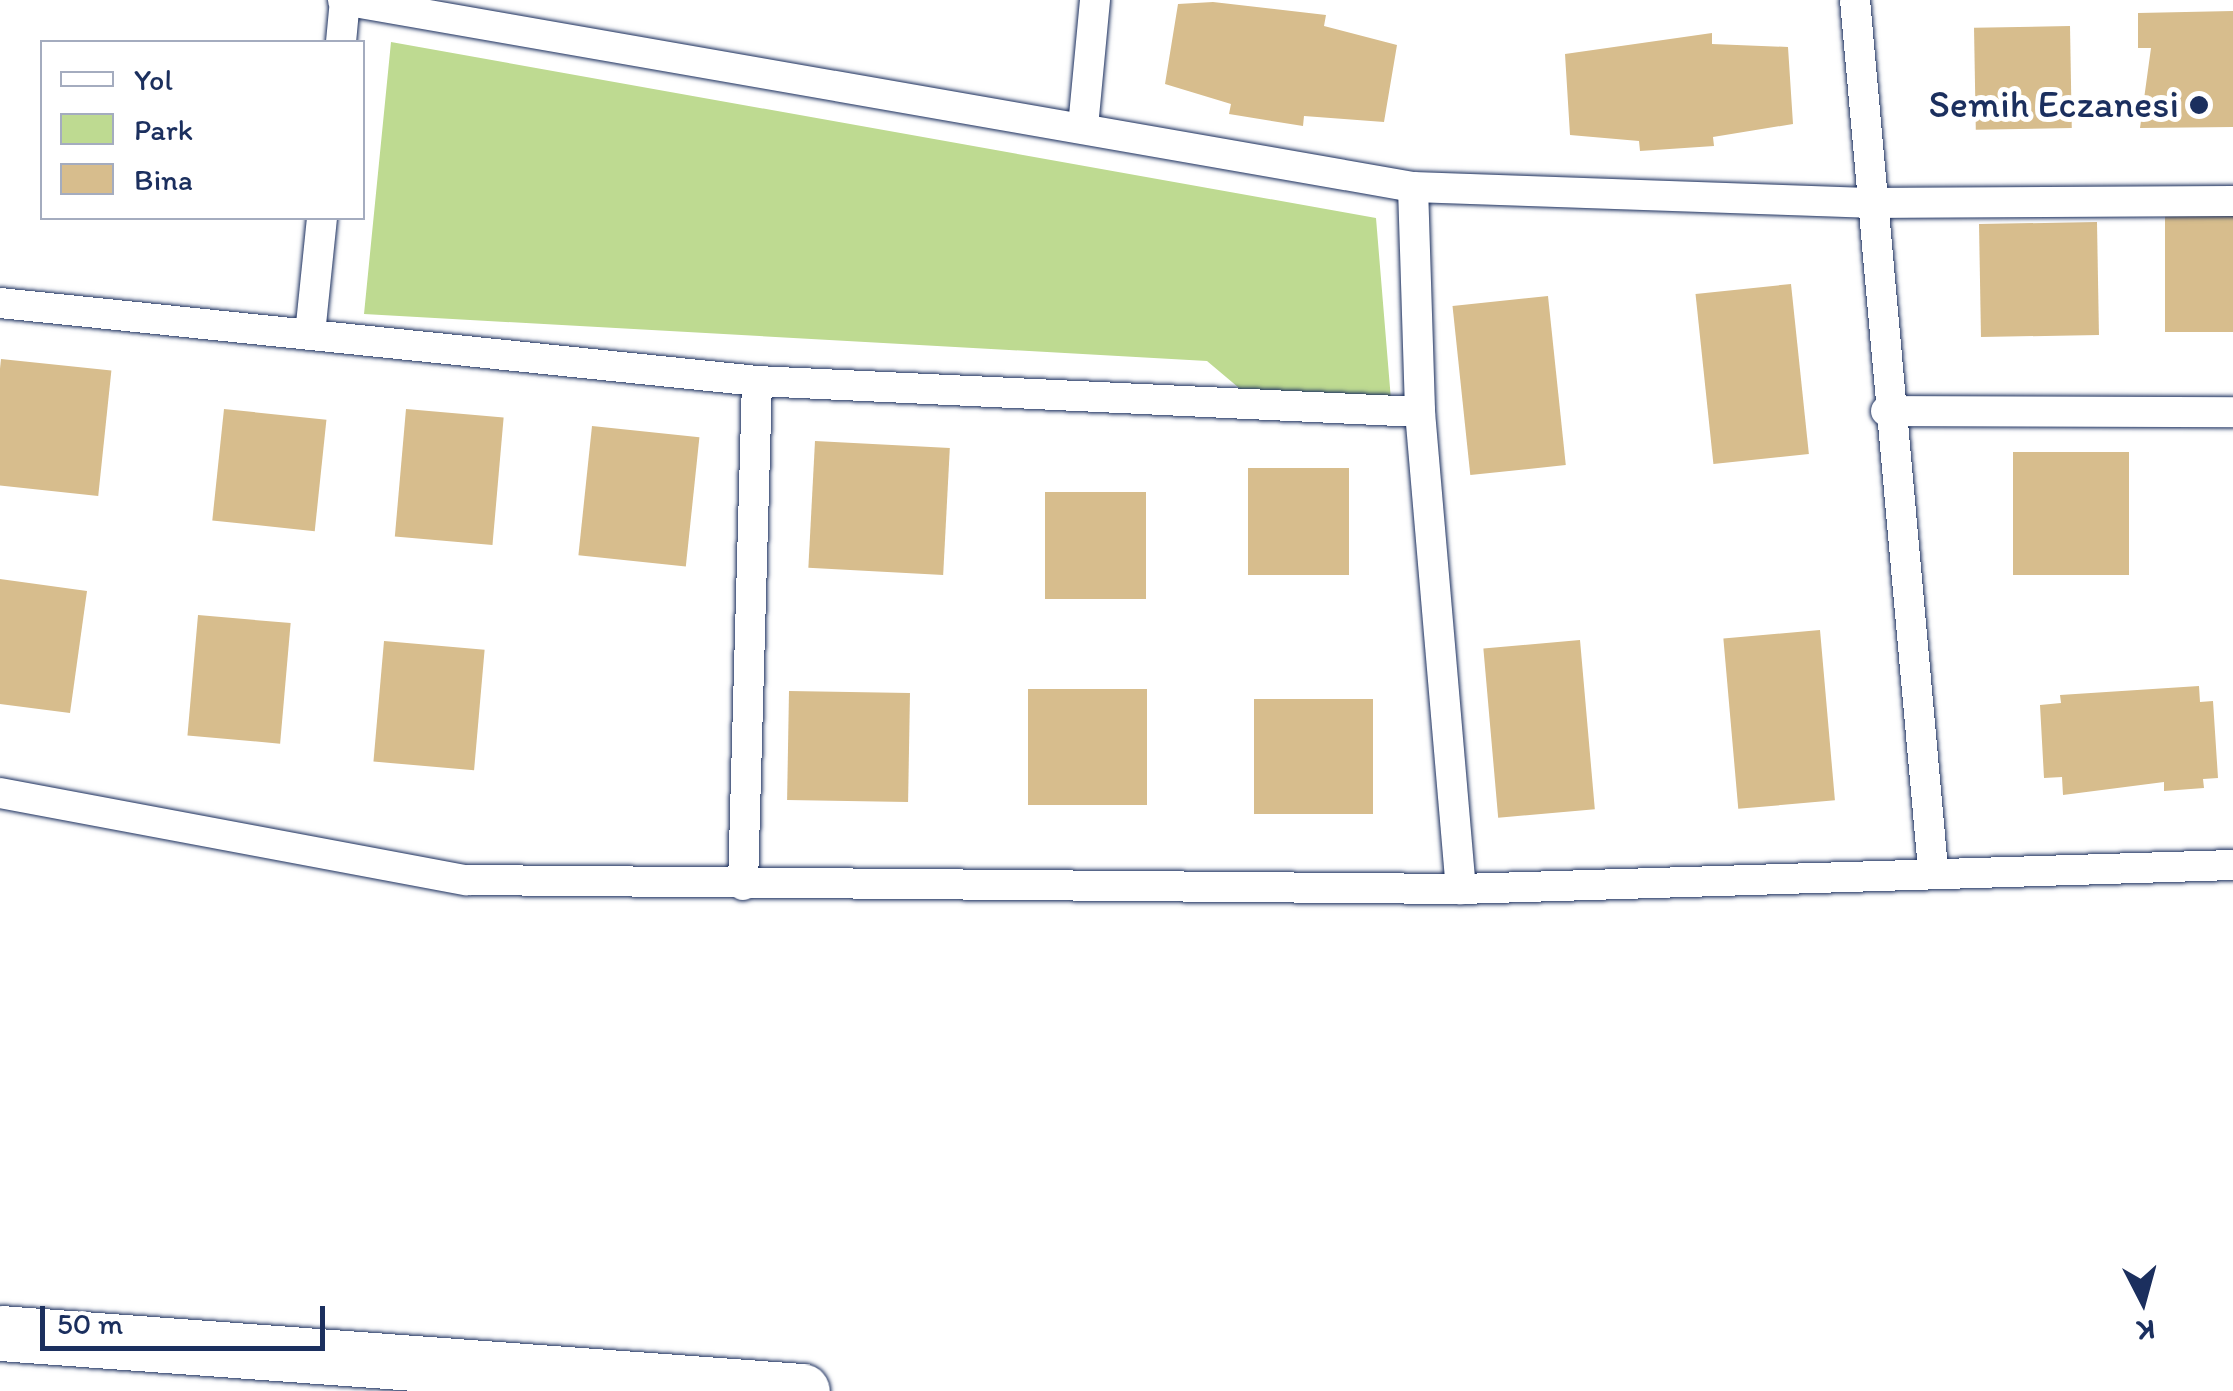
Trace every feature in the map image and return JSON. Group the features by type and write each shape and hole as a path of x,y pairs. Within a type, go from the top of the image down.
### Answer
{"highway":[{"path":"0,1333 802,1391"}],"street":[{"path":"341,40 344,0 1412,187 1868,203 2233,201"},
{"path":"1084,127 1095,0"},
{"path":"1855,0 1886,411 1934,868"},
{"path":"1412,187 1420,412 1461,889"},
{"path":"310,334 322,220"},
{"path":"0,303 757,381 1420,412"},
{"path":"743,884 757,381"},
{"path":"1886,411 2233,412"},
{"path":"0,792 467,880 1461,889 1934,868 2233,865"}],"green space":[{"path":"391,42 1376,218 1391,400 1245,393 1207,361 364,314"}],"building":[{"path":"1213,2 1326,15 1324,26 1397,45 1384,122 1304,116 1303,126 1229,114 1231,104 1165,84 1178,4"},
{"path":"2233,11 2233,127 2140,128 2151,48 2138,48 2138,13"},
{"path":"2070,26 2072,128 1976,130 1974,28"},
{"path":"1712,33 1712,44 1788,47 1793,124 1713,137 1714,146 1640,151 1639,141 1570,135 1565,54"},
{"path":"2165,212 2233,212 2233,332 2165,332"},
{"path":"2097,222 2099,335 1981,337 1979,224"},
{"path":"1791,284 1809,454 1713,464 1696,294"},
{"path":"1548,296 1566,465 1470,475 1453,306"},
{"path":"1,359 111,371 98,496 0,486"},
{"path":"224,409 326,420 315,531 212,520"},
{"path":"406,409 504,418 492,545 395,537"},
{"path":"592,426 699,437 686,567 578,555"},
{"path":"815,441 950,448 943,575 808,568"},
{"path":"2013,452 2129,452 2129,575 2013,575"},
{"path":"1248,468 1349,468 1349,575 1248,575"},
{"path":"1045,492 1146,492 1146,599 1045,599"},
{"path":"0,579 87,591 70,713 0,704"},
{"path":"198,615 291,623 280,744 187,736"},
{"path":"1820,630 1835,800 1738,809 1723,638"},
{"path":"1580,640 1595,809 1498,818 1483,648"},
{"path":"384,641 485,650 474,770 373,762"},
{"path":"2199,686 2200,702 2213,701 2218,778 2203,779 2204,788 2164,791 2164,782 2063,795 2062,777 2044,778 2040,705 2061,703 2060,695"},
{"path":"1028,689 1147,689 1147,805 1028,805"},
{"path":"789,691 910,693 908,802 787,800"},
{"path":"1254,699 1373,699 1373,814 1254,814"}],"place":[{"name":"Semih Eczanesi","path":"2199,105"}]}
